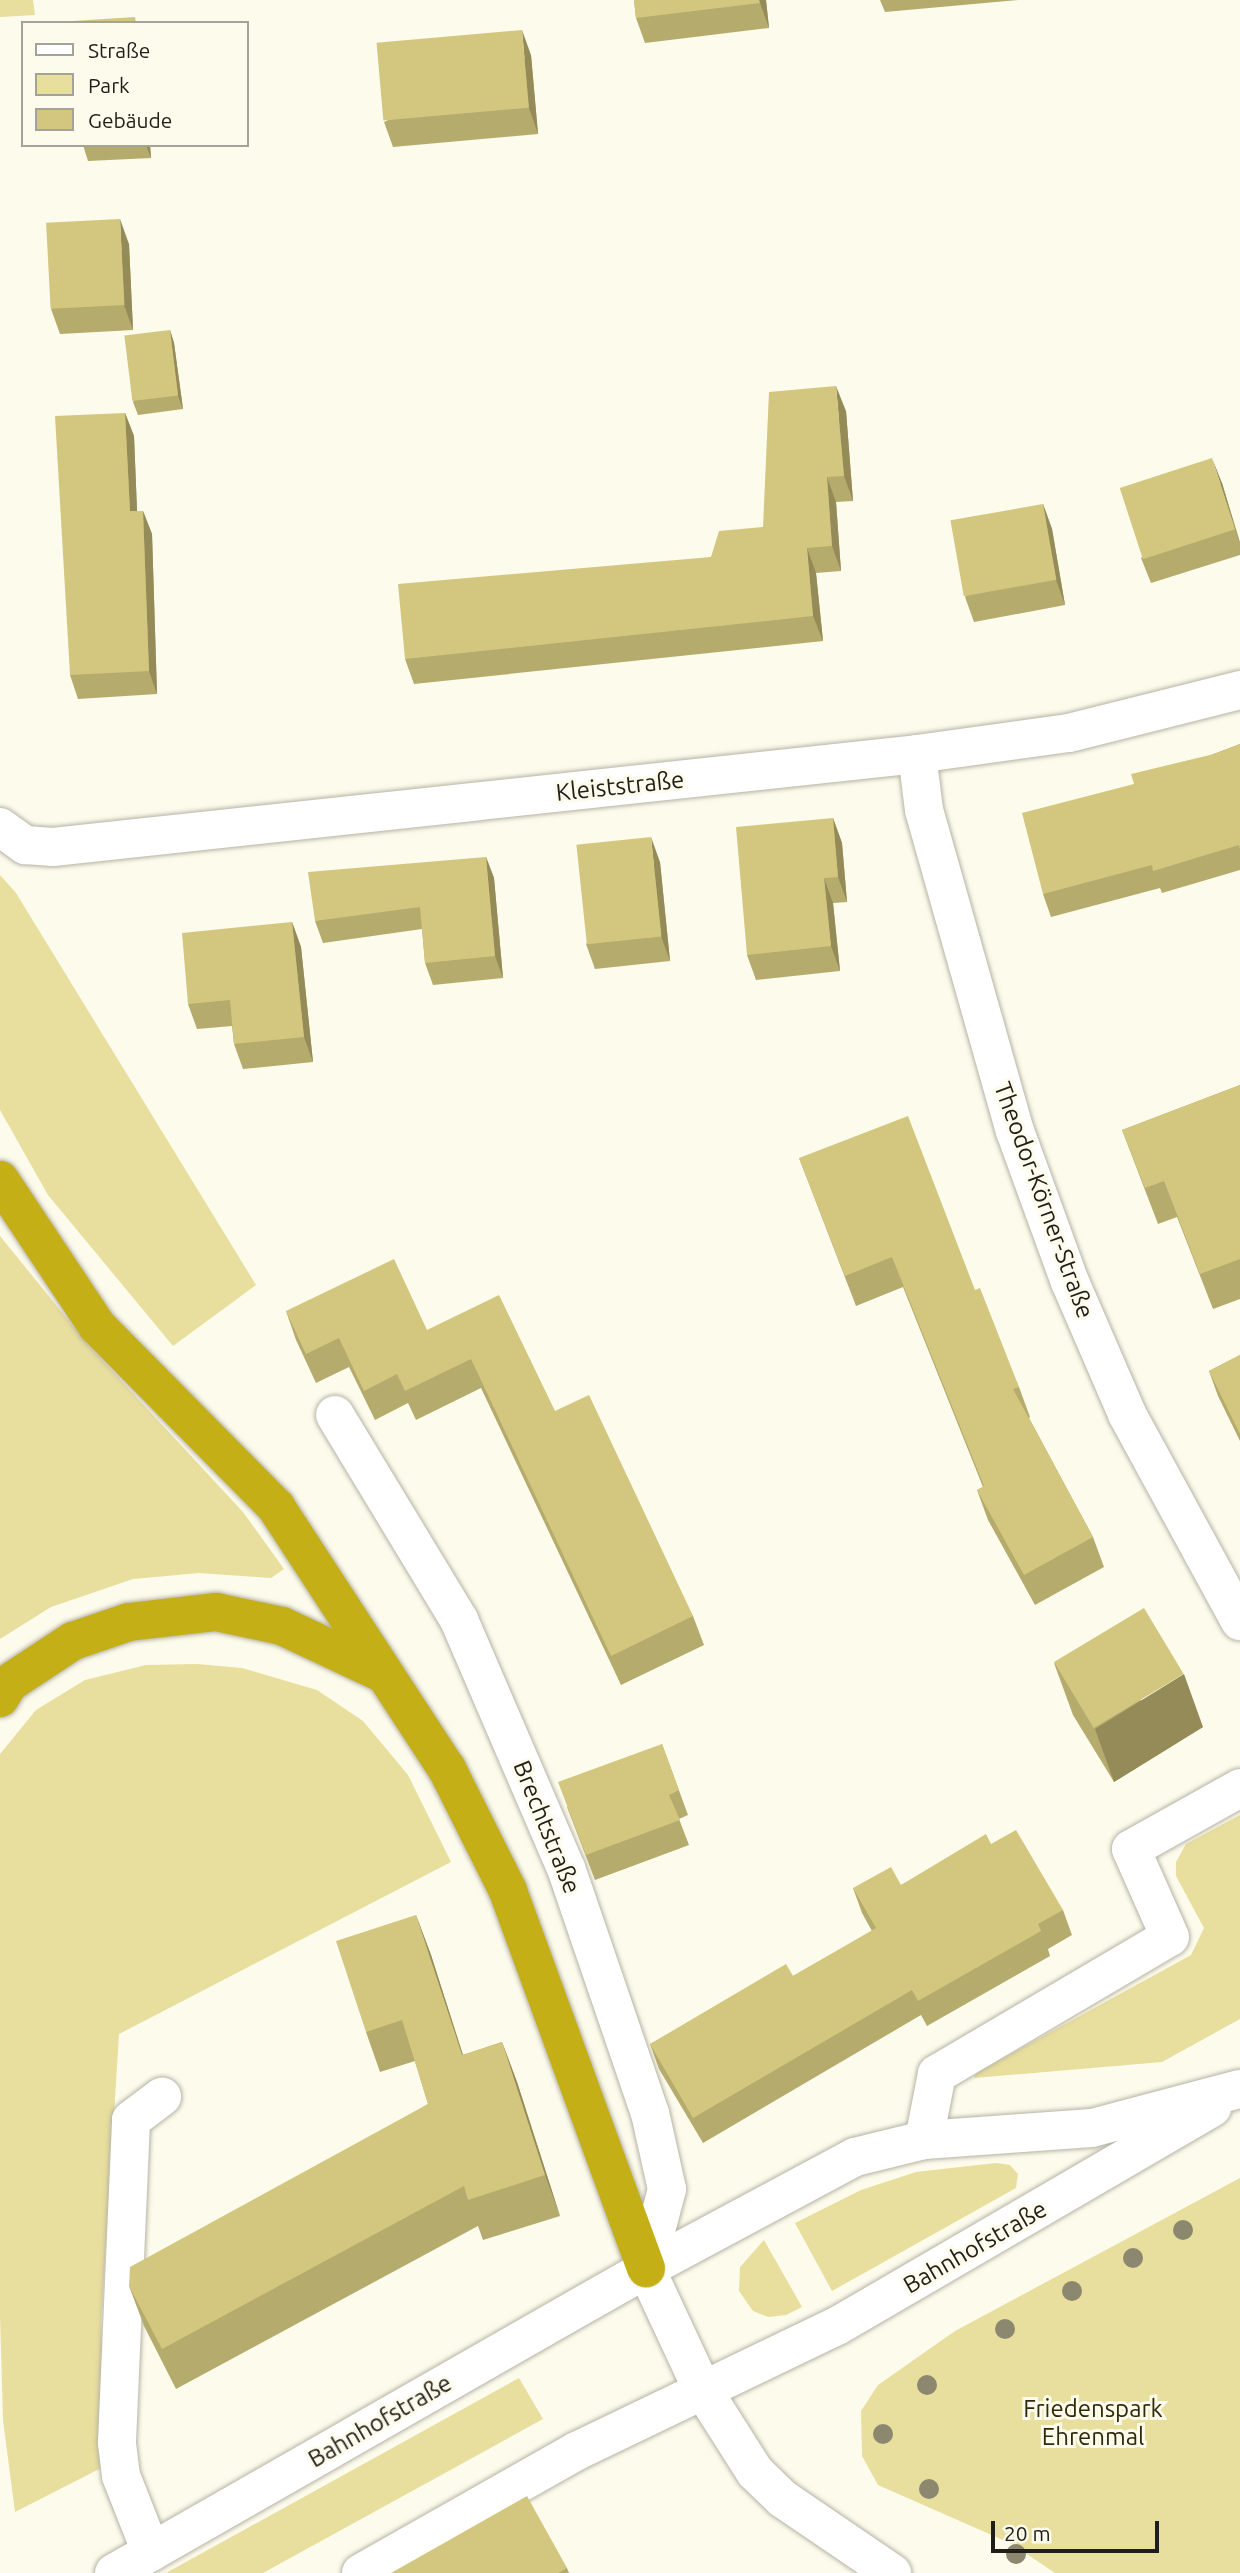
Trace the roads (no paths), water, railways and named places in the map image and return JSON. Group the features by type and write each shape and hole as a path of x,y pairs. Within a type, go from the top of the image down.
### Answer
{"highway":[{"path":"0,1180 97,1326 276,1507 447,1769 508,1891 646,2269"},
{"path":"0,1699 9,1683 73,1641 129,1622 216,1612 282,1626 384,1674"}],"street":[{"name":"Kleiststraße","path":"0,827 25,845 54,847 917,754 1069,733 1240,690"},
{"name":"Theodor-Körner-Straße","path":"917,754 924,810 1015,1131 1065,1270 1127,1414 1240,1621"},
{"name":"Brechtstraße","path":"335,1415 459,1620 566,1868 650,2113 667,2189 646,2269"},
{"path":"924,2140 937,2074 1170,1937 1131,1849 1240,1787"},
{"name":"Bahnhofstraße","path":"114,2573 646,2269 855,2157 924,2140 1093,2128 1240,2090"},
{"name":"Bahnhofstraße","path":"361,2573 576,2451 701,2387 837,2326 1128,2161 1240,2090"},
{"path":"151,2552 121,2476 117,2442 131,2120 162,2097"},
{"path":"646,2269 701,2387 755,2472 783,2499 892,2573"}],"park label":[{"name":"Friedenspark Ehrenmal","path":"1093,2423"}]}
